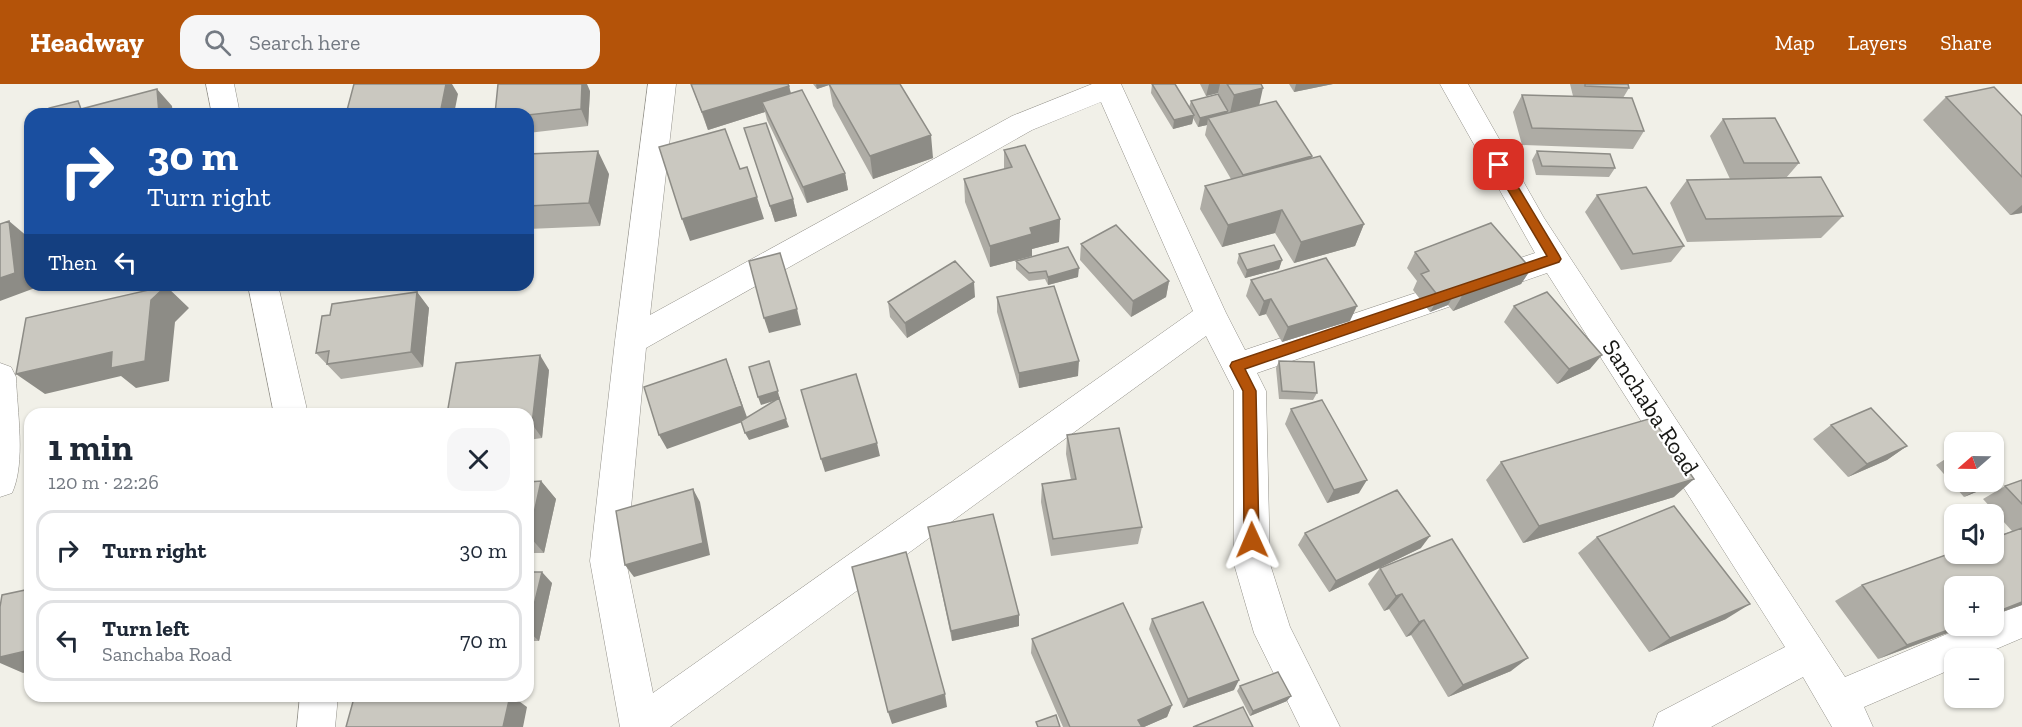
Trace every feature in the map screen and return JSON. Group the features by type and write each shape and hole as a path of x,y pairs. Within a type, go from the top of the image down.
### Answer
{"street":[{"path":"220,84 225,108"},
{"path":"662,84 631,341 608,561 640,726 1211,315"},
{"name":"Sanchaba Road","path":"1454,84 1533,226 1810,653 1846,713"},
{"path":"631,341 1022,123 1108,86 1211,315 1250,391 1252,564 1273,633 1321,727"},
{"path":"1237,366 1554,259"},
{"path":"264,291 290,408"},
{"path":"0,377 2,448 0,482"},
{"path":"1846,713 2022,620"},
{"path":"1672,727 1810,653"},
{"path":"316,727 318,702"}],"building":[{"path":"354,84 446,84 441,108 348,108"},
{"path":"498,84 582,84 581,109 534,114 534,108 496,108"},
{"path":"691,84 788,84 789,86 702,112"},
{"path":"829,84 900,84 931,135 870,156"},
{"path":"1152,84 1175,84 1194,115 1174,120"},
{"path":"1227,84 1261,84 1263,88 1234,95"},
{"path":"1585,84 1628,84 1629,88 1585,86"},
{"path":"1994,87 2022,116 2022,177 1946,97"},
{"path":"157,89 159,108 85,108"},
{"path":"802,90 845,173 803,187 762,102"},
{"path":"1218,94 1228,111 1200,118 1191,101"},
{"path":"1522,95 1632,98 1644,131 1532,128"},
{"path":"78,101 81,108 49,108"},
{"path":"1276,101 1312,156 1243,175 1208,118"},
{"path":"1775,118 1799,163 1744,163 1723,119"},
{"path":"766,123 793,199 770,206 744,128"},
{"path":"725,129 740,169 747,167 757,197 682,219 659,147"},
{"path":"1025,145 1060,219 1030,228 1032,234 990,246 964,179 1012,167 1004,150"},
{"path":"598,151 589,203 534,206 534,154"},
{"path":"1537,151 1610,154 1615,168 1542,166"},
{"path":"1320,156 1364,224 1301,242 1282,210 1228,225 1205,186"},
{"path":"1821,177 1843,216 1706,219 1687,180"},
{"path":"1646,187 1684,246 1633,254 1597,195"},
{"path":"9,221 15,273 0,278 0,224"},
{"path":"1491,223 1531,269 1462,296 1457,290 1439,297 1421,274 1429,271 1415,252"},
{"path":"1116,225 1169,281 1133,301 1081,244"},
{"path":"1274,245 1282,260 1247,270 1239,254"},
{"path":"1068,247 1079,268 1048,277 1046,271 1029,273 1016,261"},
{"path":"780,253 797,309 764,318 749,261"},
{"path":"1326,258 1357,306 1288,327 1271,299 1264,301 1251,280"},
{"path":"955,261 974,282 905,323 888,302"},
{"path":"1054,286 1079,361 1019,373 997,297"},
{"path":"144,291 161,291 151,300 145,361 111,368 112,352 16,374 26,318"},
{"path":"417,292 411,352 327,364 329,351 316,353 322,316 330,315 332,304"},
{"path":"1547,292 1602,355 1569,369 1514,306"},
{"path":"540,355 534,408 448,408 456,363"},
{"path":"726,359 742,406 659,435 644,387"},
{"path":"769,361 778,391 758,397 749,367"},
{"path":"1279,361 1314,362 1317,393 1282,391"},
{"path":"856,374 877,443 821,459 801,390"},
{"path":"779,398 786,419 745,433 741,421"},
{"path":"1322,400 1367,480 1334,490 1291,409"},
{"path":"1871,408 1907,446 1867,464 1831,425"},
{"path":"1652,418 1694,479 1539,526 1501,462"},
{"path":"1119,428 1142,527 1053,539 1042,484 1076,479 1067,435"},
{"path":"2022,480 2022,504 2005,486"},
{"path":"541,481 534,513 534,482"},
{"path":"693,489 703,543 625,565 616,511"},
{"path":"1397,490 1430,536 1336,581 1305,533"},
{"path":"1674,506 1750,604 1670,638 1597,537"},
{"path":"993,514 1019,615 951,631 928,527"},
{"path":"2022,528 2022,602 2004,609 2004,576 1944,576 1944,631 1907,645 1862,585 1944,556 1944,564 2004,564 2004,534"},
{"path":"1452,539 1528,658 1463,685 1424,620 1419,622 1402,594 1396,596 1380,568"},
{"path":"906,552 945,694 888,712 852,567"},
{"path":"534,572 542,572 534,605"},
{"path":"24,590 24,651 0,657 0,607 2,595"},
{"path":"1203,602 1239,680 1188,699 1152,619"},
{"path":"1123,603 1172,705 1138,720 1142,727 1070,727 1032,639"},
{"path":"1278,672 1291,696 1253,711 1240,686"},
{"path":"353,702 509,702 503,727 346,727"},
{"path":"1243,707 1253,727 1193,727"},
{"path":"1056,715 1060,727 1038,727 1036,722"}],"route":[{"path":"1252,540 1250,391 1237,366 1554,259 1499,165"}]}
